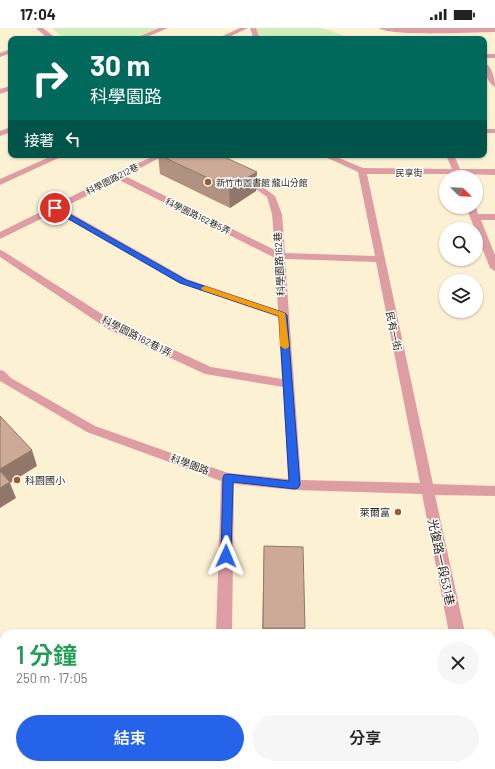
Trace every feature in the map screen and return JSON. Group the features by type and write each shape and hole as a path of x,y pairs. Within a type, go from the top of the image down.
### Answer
{"street":[{"path":"39,28 47,36"},
{"path":"144,36 165,28"},
{"path":"226,36 245,28"},
{"path":"382,28 403,31 493,30"},
{"path":"487,69 495,84"},
{"path":"0,182 54,158"},
{"name":"科學園路212巷","path":"0,236 155,158"},
{"name":"民享街","path":"333,158 362,171 439,173"},
{"path":"451,158 456,170"},
{"name":"民有一街","path":"362,171 427,490"},
{"name":"民享街","path":"483,173 495,172"},
{"name":"科學園路162巷","path":"236,173 249,180 271,196 277,214 278,256 295,485"},
{"name":"科學園路162巷5弄","path":"118,176 278,256"},
{"path":"55,208 183,281 283,315"},
{"path":"474,214 495,268"},
{"path":"476,217 495,217"},
{"name":"科學園路162巷1弄","path":"0,253 112,326 209,371 287,384"},
{"path":"278,256 379,258"},
{"name":"科學園路","path":"2,380 91,429 228,478 295,485 495,491"},
{"path":"224,629 228,478"},
{"name":"光復路一段531巷","path":"427,490 456,629"}],"green space":[{"path":"52,28 159,28 138,36 63,36"},
{"path":"256,28 322,28 345,36 259,36"}],"building":[{"path":"165,158 227,158 257,172 229,188"},
{"path":"0,416 32,450 0,469"},
{"path":"0,471 10,482 0,488"},
{"path":"264,546 303,547 305,628 263,628"}],"slow traffic":[{"path":"205,288 283,315 285,346"}],"place":[{"name":"新竹市圖書館 龍山分館","path":"208,182"},
{"name":"科園國小","path":"17,480"},
{"name":"萊爾富","path":"398,512"}],"route":[{"path":"55,208 183,281 283,315 295,485 228,478 226,556"}]}
